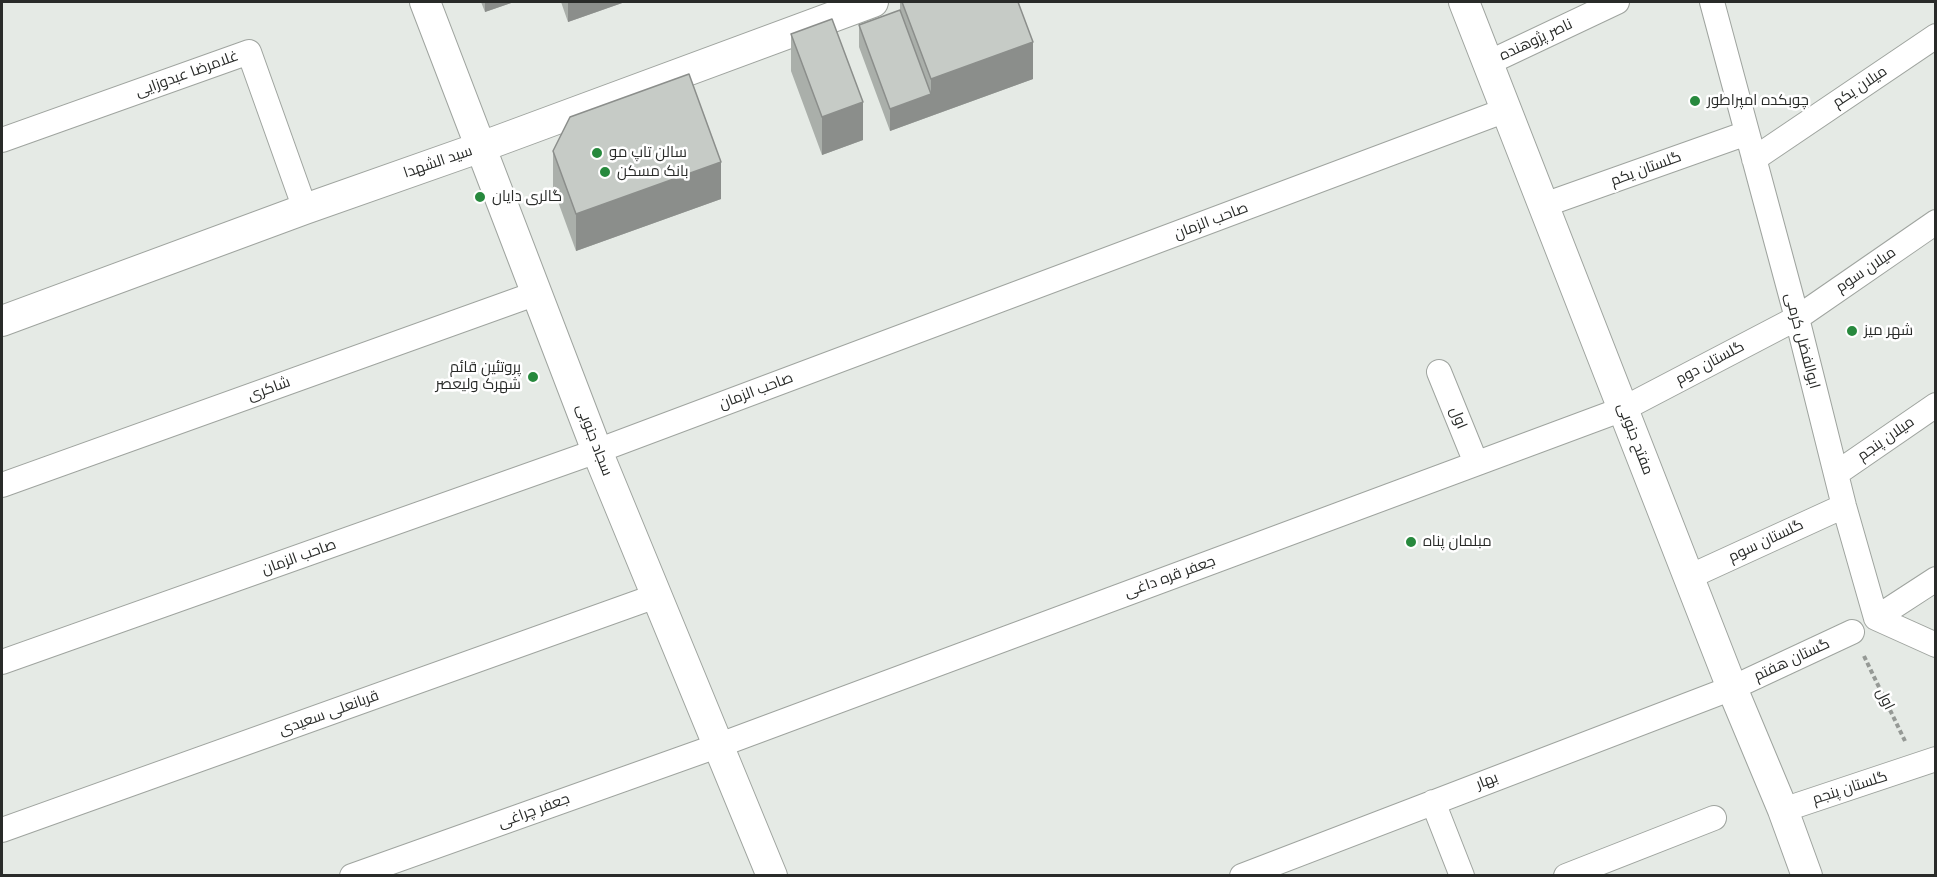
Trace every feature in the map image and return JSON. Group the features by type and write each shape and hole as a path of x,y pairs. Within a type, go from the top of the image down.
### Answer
{"street":[{"name":"سجاد جنوبی","path":"425,2 597,451 772,876"},
{"name":"سید الشهدا","path":"2,321 873,2"},
{"name":"مفتح جنوبی","path":"1464,2 1807,876"},
{"name":"ناصر پژوهنده","path":"1488,63 1617,2"},
{"name":"ابوالفضل کرمی","path":"1712,2 1797,318 1844,506 1876,618"},
{"name":"میلان یکم","path":"1754,159 1935,36"},
{"name":"غلامرضا عبدوزایی","path":"2,140 249,52 305,209"},
{"name":"صاحب الزمان","path":"2,662 597,451 1506,110"},
{"name":"گلستان یکم","path":"1544,205 1747,133"},
{"name":"میلان سوم","path":"1797,318 1935,222"},
{"name":"شاکری","path":"2,485 537,293"},
{"name":"گلستان دوم","path":"1623,409 1797,318"},
{"name":"اول","path":"1439,372 1476,463"},
{"name":"میلان پنجم","path":"1837,473 1935,405"},
{"name":"جعفر قره داغی","path":"717,746 1623,409"},
{"name":"گلستان سوم","path":"1689,577 1844,506"},
{"path":"1876,618 1935,579"},
{"name":"قربانعلی سعیدی","path":"2,830 656,596"},
{"path":"1876,618 1935,645"},
{"name":"گستان هفتم","path":"1732,688 1852,632"},
{"name":"بهار","path":"1242,876 1732,688"},
{"name":"جعفر چراغی","path":"352,876 717,746"},
{"name":"گلستان پنجم","path":"1783,810 1926,762"},
{"path":"1432,802 1462,876"},
{"path":"1566,876 1714,818"}],"path":[{"name":"اول","path":"1852,632 1926,762"}],"building":[{"path":"902,2 1018,2 1033,42 931,79"},
{"path":"900,10 931,94 890,109 859,25"},
{"path":"832,19 863,102 822,117 791,34"},
{"path":"689,74 721,162 576,214 553,151 570,117"}],"place":[{"name":"چوبکده امپراطور","path":"1695,101"},
{"name":"سالن تاپ مو","path":"597,153"},
{"name":"بانک مسکن","path":"605,172"},
{"name":"گالری دایان","path":"480,197"},
{"name":"شهر میز","path":"1852,331"},
{"name":"پروتئین قائم شهرک ولیعصر","path":"533,377"},
{"name":"مبلمان پناه","path":"1411,542"}]}
